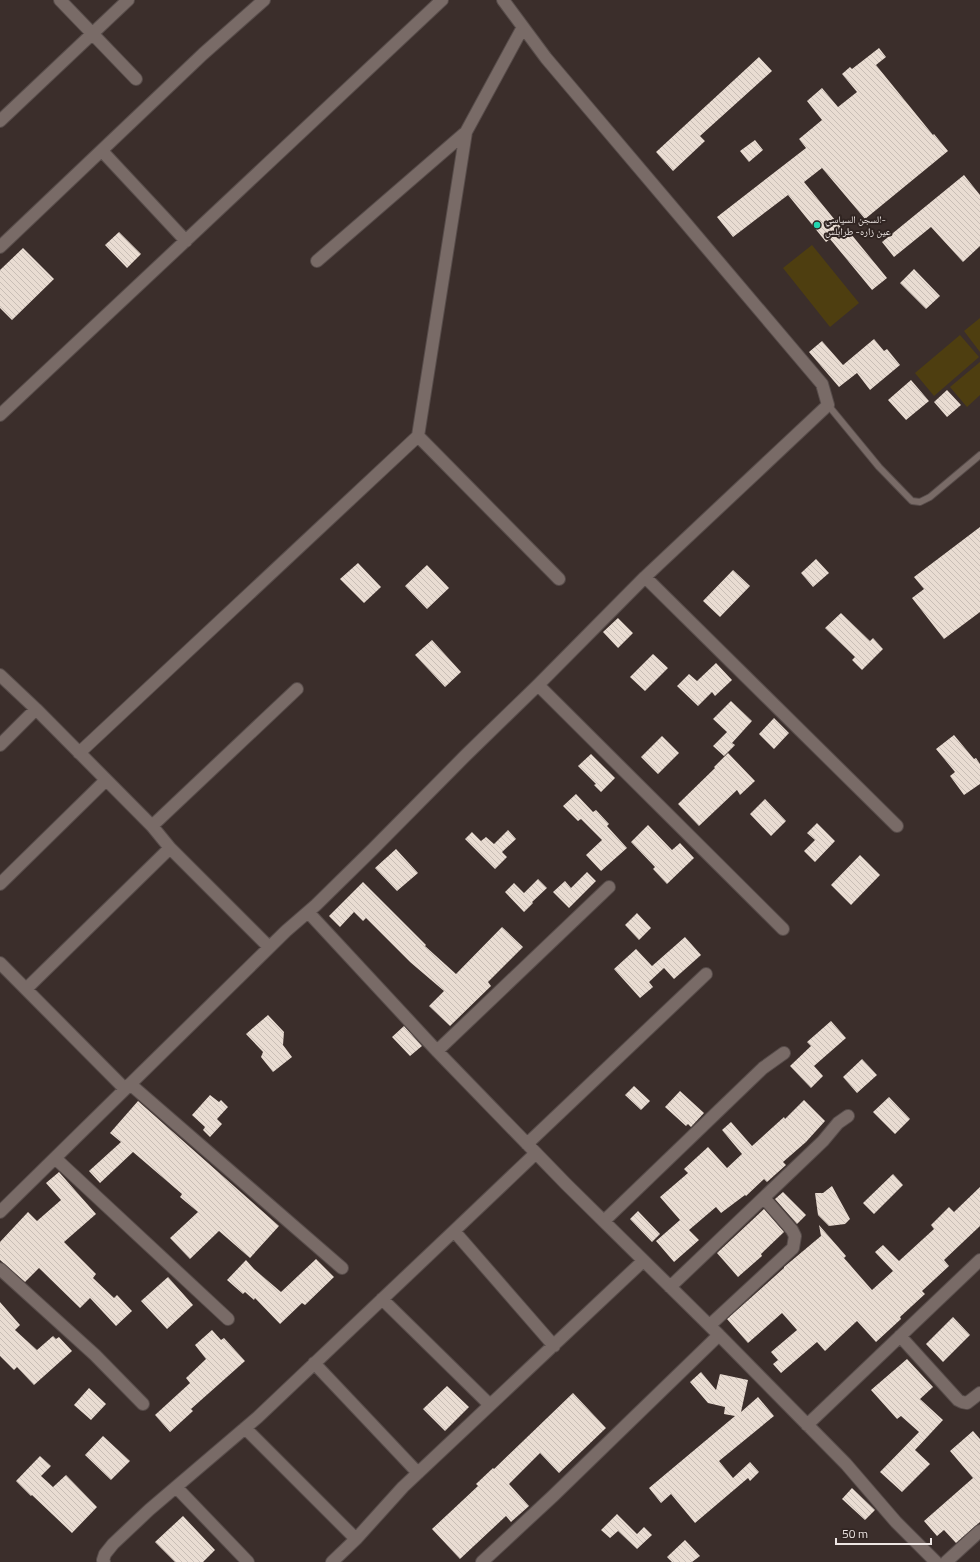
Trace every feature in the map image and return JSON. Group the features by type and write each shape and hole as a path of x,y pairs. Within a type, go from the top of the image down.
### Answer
{"street":[{"path":"60,0 136,79"},
{"path":"0,121 128,0"},
{"path":"0,247 203,54 264,0"},
{"path":"0,415 442,0"},
{"path":"0,1212 269,948 373,849 645,577 828,404 822,384 551,64 503,0"},
{"path":"79,753 418,436 466,132 523,27"},
{"path":"317,261 466,132"},
{"path":"102,151 186,240"},
{"path":"418,436 559,579"},
{"path":"645,577 897,826"},
{"path":"0,675 36,709 152,826 170,848 269,948"},
{"path":"538,685 783,929"},
{"path":"152,826 297,689"},
{"path":"0,745 36,709"},
{"path":"0,884 106,780"},
{"path":"26,990 170,848"},
{"path":"437,1051 610,887"},
{"path":"308,912 437,1051 643,1261 710,1325 846,1464 930,1560"},
{"path":"0,963 26,990 128,1087 342,1268"},
{"path":"104,1562 103,1560 105,1554 113,1544 149,1510 245,1428 454,1231 532,1148 706,974"},
{"path":"604,1221 763,1068 784,1053"},
{"path":"670,1287 823,1141 838,1123 848,1116"},
{"path":"55,1158 228,1319"},
{"path":"710,1325 793,1248 796,1236 764,1198"},
{"path":"454,1231 554,1346"},
{"path":"807,1425 980,1260"},
{"path":"332,1562 356,1539 418,1473 643,1261"},
{"path":"0,1269 95,1354 143,1404"},
{"path":"382,1299 490,1405"},
{"path":"482,1562 553,1496 719,1334"},
{"path":"900,1336 958,1400 967,1403 980,1393"},
{"path":"314,1363 418,1473"},
{"path":"245,1428 356,1539"},
{"path":"176,1487 248,1562"},
{"path":"946,1562 980,1531"}],"lane":[{"path":"828,404 879,467 912,501 920,502 930,497 980,455"}],"shaded area":[{"path":"812,245 859,303 830,327 783,268"},
{"path":"980,318 980,352 964,331"},
{"path":"960,335 979,357 934,396 915,373"},
{"path":"980,362 980,395 967,407 950,387"}],"building":[{"path":"879,48 886,57 876,65 933,135 934,134 948,151 865,219 822,168 804,182 848,236 851,234 887,278 872,290 830,239 826,242 788,195 733,237 717,217 806,148 799,139 822,120 807,101 822,88 838,107 857,92 842,74 850,67 852,69"},
{"path":"759,57 772,71 700,136 705,141 673,171 656,152"},
{"path":"755,140 763,150 749,162 740,151"},
{"path":"964,175 980,195 980,246 963,262 931,227 894,257 882,242"},
{"path":"119,232 141,254 127,268 105,245"},
{"path":"23,248 54,279 12,320 0,308 0,270"},
{"path":"914,269 940,296 926,309 900,283"},
{"path":"874,339 884,351 887,349 900,365 870,390 857,373 839,387 809,352 822,341 843,365"},
{"path":"911,380 929,401 906,420 888,400"},
{"path":"947,390 961,405 947,417 934,402"},
{"path":"980,527 980,612 944,639 912,598 924,589 914,577"},
{"path":"816,559 829,573 813,587 801,573"},
{"path":"358,563 381,587 364,603 340,579"},
{"path":"427,565 449,588 427,609 405,586"},
{"path":"733,570 750,586 720,617 703,601"},
{"path":"841,613 870,641 873,638 883,649 862,670 852,660 855,657 825,628"},
{"path":"618,618 633,633 618,648 603,632"},
{"path":"432,640 461,672 445,687 415,655"},
{"path":"653,654 668,668 645,691 630,677"},
{"path":"716,663 732,680 715,696 712,692 698,706 677,686 689,674 697,681"},
{"path":"731,701 752,721 732,743 735,745 724,756 713,746 727,732 713,719"},
{"path":"774,718 789,733 774,749 759,734"},
{"path":"954,735 980,764 980,784 964,795 950,776 955,772 936,749"},
{"path":"662,736 679,753 658,774 641,757"},
{"path":"728,753 755,781 740,795 737,790 699,826 678,804 715,768 714,767"},
{"path":"591,754 615,778 601,792 594,785 596,784 578,766"},
{"path":"576,794 593,812 596,810 609,824 607,826 627,848 601,871 586,855 602,840 581,819 578,821 563,806"},
{"path":"765,799 786,821 771,836 750,814"},
{"path":"817,823 835,841 815,862 804,851 815,840 807,833"},
{"path":"648,825 672,850 680,843 694,858 667,884 653,869 655,867 631,842"},
{"path":"508,830 516,839 502,852 507,857 495,869 465,839 472,832 481,841 486,837 494,844"},
{"path":"396,849 418,873 397,891 375,868"},
{"path":"860,855 880,875 851,905 831,885"},
{"path":"587,872 596,881 569,908 553,892 565,881 571,888"},
{"path":"538,879 547,888 524,912 505,892 514,883 524,893"},
{"path":"363,882 426,945 425,946 456,974 502,927 523,947 488,982 491,986 450,1026 429,1006 444,991 410,962 366,918 363,921 354,912 340,927 329,916"},
{"path":"637,913 651,928 639,940 625,925"},
{"path":"685,937 701,955 674,979 664,968 649,982 653,987 640,998 614,969 636,949 652,966"},
{"path":"268,1015 284,1032 283,1045 292,1057 273,1072 261,1057 263,1052 246,1034"},
{"path":"831,1021 846,1038 814,1066 823,1076 811,1088 790,1066 811,1046 807,1042"},
{"path":"404,1026 422,1046 410,1056 392,1037"},
{"path":"862,1059 877,1075 857,1093 843,1077"},
{"path":"634,1086 650,1101 641,1110 625,1095"},
{"path":"680,1091 704,1113 691,1127 688,1124 686,1126 665,1107"},
{"path":"210,1095 219,1102 221,1100 228,1107 217,1119 222,1124 210,1137 203,1130 205,1127 192,1115"},
{"path":"889,1097 910,1119 895,1134 873,1112"},
{"path":"804,1100 825,1121 806,1142 783,1162 786,1165 767,1182 764,1179 746,1196 745,1195 721,1213 716,1207 689,1230 699,1240 674,1262 656,1241 680,1220 660,1197 688,1173 684,1169 708,1147 727,1168 742,1154 722,1130 731,1122 752,1146 784,1117 785,1119"},
{"path":"138,1101 279,1226 250,1258 219,1231 190,1259 170,1238 198,1212 180,1197 182,1194 133,1152 100,1183 89,1171 121,1142 110,1133"},
{"path":"59,1172 96,1214 64,1242 96,1274 93,1278 114,1298 117,1295 132,1311 116,1326 90,1298 80,1308 39,1268 25,1282 0,1260 0,1242 28,1212 37,1221 61,1200 46,1183"},
{"path":"893,1174 903,1185 874,1214 863,1203"},
{"path":"832,1186 850,1219 845,1224 829,1226 818,1215 815,1193 823,1193"},
{"path":"980,1187 980,1226 944,1260 949,1266 922,1291 925,1294 876,1342 857,1321 825,1351 817,1342 781,1373 773,1364 778,1360 771,1352 797,1330 782,1313 748,1343 727,1319 784,1267 821,1236 819,1225 846,1256 844,1258 872,1290 893,1271 875,1252 883,1245 899,1261 934,1229 931,1225 949,1207 954,1212"},
{"path":"783,1192 806,1215 797,1224 775,1199"},
{"path":"764,1209 784,1232 761,1254 762,1256 738,1277 717,1253"},
{"path":"638,1211 660,1234 652,1242 630,1219"},
{"path":"316,1259 334,1277 305,1305 302,1303 280,1324 255,1298 254,1300 245,1292 243,1294 227,1280 246,1260 254,1269 281,1292"},
{"path":"168,1277 193,1305 167,1329 141,1301"},
{"path":"0,1302 20,1325 15,1330 37,1350 53,1336 56,1339 59,1337 72,1351 34,1385 17,1367 14,1370 0,1356"},
{"path":"953,1317 970,1335 943,1362 926,1344"},
{"path":"212,1330 221,1340 224,1338 245,1361 191,1409 193,1411 170,1432 155,1415 190,1383 186,1378 206,1359 195,1345"},
{"path":"907,1359 933,1387 920,1399 943,1420 915,1450 930,1464 902,1492 880,1472 919,1432 901,1416 897,1419 871,1390"},
{"path":"701,1372 716,1390 720,1374 748,1380 741,1412 758,1397 774,1416 719,1461 733,1478 750,1462 759,1472 750,1481 748,1478 695,1523 671,1494 661,1503 649,1488 735,1416 724,1414 725,1407 708,1403 690,1382"},
{"path":"447,1386 469,1407 445,1431 423,1409"},
{"path":"89,1388 106,1404 91,1420 74,1405"},
{"path":"573,1393 606,1428 559,1473 540,1453 509,1484 529,1506 511,1522 506,1516 460,1559 432,1529 478,1486 476,1484 493,1468 494,1469"},
{"path":"973,1431 980,1439 980,1522 956,1543 944,1530 937,1536 924,1521 973,1478 950,1451"},
{"path":"103,1436 130,1461 111,1480 85,1455"},
{"path":"40,1456 51,1466 41,1476 53,1487 66,1475 97,1507 72,1533 16,1481"},
{"path":"852,1488 875,1510 865,1520 842,1499"},
{"path":"617,1514 637,1534 644,1527 652,1535 637,1549 618,1531 610,1538 601,1530"},
{"path":"183,1516 215,1550 203,1562 175,1562 155,1542"},
{"path":"685,1540 700,1556 692,1562 672,1562 667,1557"}],"place":[{"name":"السجن السياسي- عين زاره- طرابلس","path":"817,225"}]}
